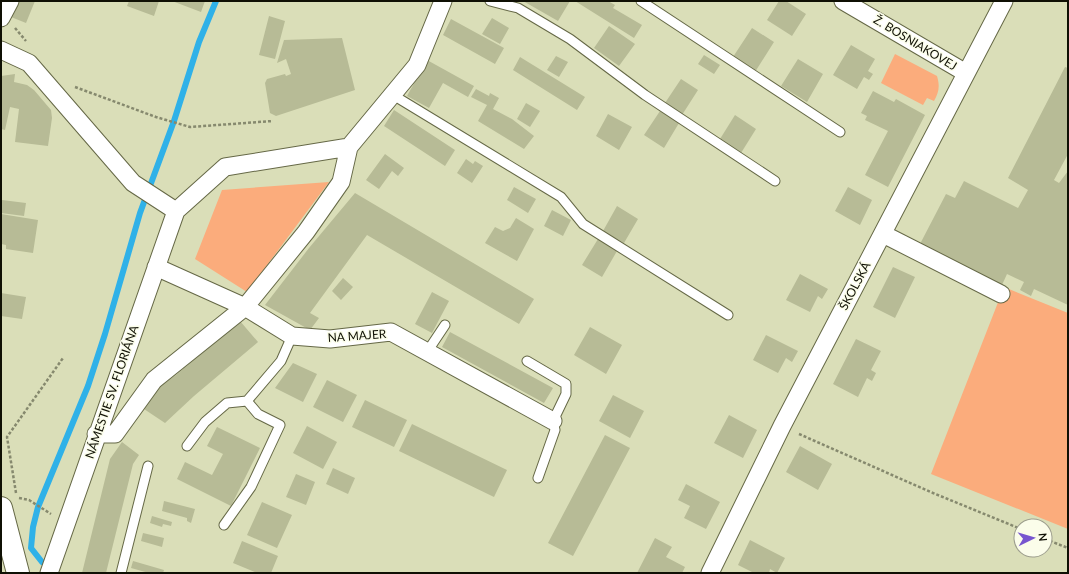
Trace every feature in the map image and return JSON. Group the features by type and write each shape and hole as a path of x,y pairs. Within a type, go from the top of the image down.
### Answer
{"main road":[{"path":"1,508 18,573"}],"street":[{"path":"96,434 115,434 154,380 244,307 306,232 341,182 349,147 417,65 443,1"},
{"name":"Ž. BOSNIAKOVEJ","path":"843,1 966,74"},
{"name":"ŠKOLSKÁ","path":"710,573 782,426 1004,1"},
{"path":"1,50 29,63 139,188 176,211"},
{"name":"NÁMESTIE SV. FLORIÁNA","path":"49,573 96,434 176,211 225,166 349,147"},
{"path":"882,234 1001,294"},
{"name":"NA MAJER","path":"156,267 244,307 292,336 330,339 390,332 553,421"}],"lane":[{"path":"490,1 518,8 570,39 645,95 775,181"},
{"path":"641,1 840,132"},
{"path":"392,95 561,197 583,224 728,315"},
{"path":"427,352 445,325"},
{"path":"187,446 205,422 227,403 247,401 281,361 292,336"},
{"path":"527,361 566,384 566,394 553,421 555,430 538,478"},
{"path":"224,525 251,486 280,425 258,414 247,401"},
{"path":"122,573 148,466"}],"path":[{"path":"5,12 29,44"},
{"path":"73,86 186,126 273,121"},
{"path":"44,511 29,500 16,497 7,437 63,358"},
{"path":"782,426 932,493 1013,526"},
{"path":"1053,542 1068,548"}],"shaded area":[{"path":"895,54 937,76 938,89 934,101 927,98 923,105 881,83"},
{"path":"329,182 247,292 195,259 222,190"},
{"path":"1004,287 1068,313 1068,529 1053,523 1053,518 1041,518 931,474"}],"building":[{"path":"17,1 35,1 26,23 11,17"},
{"path":"129,1 159,1 154,16 127,6"},
{"path":"172,1 205,1 201,12"},
{"path":"523,1 570,1 558,21"},
{"path":"575,1 608,1 615,5 613,8 642,25 634,38"},
{"path":"779,1 786,1 806,14 792,36 767,20"},
{"path":"269,16 285,21 275,59 259,55"},
{"path":"492,18 509,28 500,44 482,34"},
{"path":"451,19 504,48 495,64 443,35"},
{"path":"609,26 635,44 619,66 594,48"},
{"path":"752,28 774,42 755,72 733,57"},
{"path":"342,38 355,90 276,116 270,113 265,83 267,79 285,74 286,76 291,74 286,59 277,63 284,40"},
{"path":"851,45 875,59 868,71 873,74 869,80 864,77 857,89 833,75"},
{"path":"704,55 720,65 714,74 698,64"},
{"path":"556,56 568,62 559,77 547,70"},
{"path":"520,57 585,97 577,110 513,70"},
{"path":"798,59 823,74 807,102 781,86"},
{"path":"427,60 474,86 468,97 443,83 429,108 407,96"},
{"path":"1065,67 1068,68 1068,154 1054,180 1059,183 1068,171 1068,305 1034,289 1031,296 1020,290 1024,282 1007,274 1002,285 920,244 946,194 955,198 964,181 1018,208 1028,190 1008,178"},
{"path":"15,74 14,82 27,85 34,90 51,110 52,118 48,146 15,142 19,109 10,107 5,130 1,129 1,76"},
{"path":"681,79 698,90 682,115 665,103"},
{"path":"476,89 489,96 490,93 499,98 493,109 512,119 534,136 524,149 478,121 487,105 471,97"},
{"path":"873,91 894,102 896,99 925,115 888,187 865,175 888,131 865,120 867,116 861,113"},
{"path":"526,103 540,111 530,127 517,119"},
{"path":"394,110 455,150 445,166 384,126"},
{"path":"660,111 679,123 664,148 644,135"},
{"path":"608,114 632,127 619,150 596,136"},
{"path":"735,115 756,129 741,153 720,139"},
{"path":"385,154 404,168 398,176 392,171 379,189 366,180"},
{"path":"466,159 473,164 475,161 483,166 472,183 457,173"},
{"path":"514,187 536,199 528,213 507,200"},
{"path":"848,187 872,200 860,225 835,211"},
{"path":"355,193 534,299 519,324 367,235 310,313 319,318 310,330 265,305 309,248"},
{"path":"2,200 26,203 24,216 1,213"},
{"path":"617,206 638,219 624,243 603,231"},
{"path":"552,210 571,220 563,236 544,226"},
{"path":"1,214 38,220 33,253 6,249 6,245 1,244"},
{"path":"516,218 534,229 517,261 485,243 495,227 503,231 510,228"},
{"path":"598,239 617,251 602,277 582,265"},
{"path":"893,267 915,277 895,318 873,307"},
{"path":"800,274 828,289 822,299 818,296 810,312 786,300"},
{"path":"343,278 353,287 341,300 332,291"},
{"path":"432,292 449,301 432,333 415,324"},
{"path":"1,293 26,297 22,319 1,316"},
{"path":"240,321 258,342 194,396 165,423 144,409 159,387 176,375"},
{"path":"590,327 622,345 606,374 574,355"},
{"path":"450,332 553,388 544,403 442,347"},
{"path":"766,335 798,351 792,362 786,358 778,373 753,360"},
{"path":"856,339 881,351 871,370 876,373 872,381 867,378 858,397 833,384"},
{"path":"293,363 317,374 303,402 275,388"},
{"path":"327,380 357,395 343,422 313,407"},
{"path":"613,395 644,411 630,438 599,421"},
{"path":"365,400 407,420 394,447 352,427"},
{"path":"729,415 757,430 743,458 714,443"},
{"path":"412,424 507,470 494,497 399,451"},
{"path":"307,426 337,442 323,469 293,453"},
{"path":"217,427 260,448 231,506 177,479 185,462 212,475 223,454 207,446"},
{"path":"605,435 630,448 573,556 548,543"},
{"path":"122,442 139,455 133,464 106,573 82,573 110,459"},
{"path":"800,446 832,464 818,490 786,472"},
{"path":"333,468 355,478 348,494 326,484"},
{"path":"296,474 315,482 306,505 286,497"},
{"path":"686,484 720,502 706,529 684,518 690,506 678,500"},
{"path":"164,501 195,509 191,523 187,521 187,518 162,511"},
{"path":"262,502 292,515 277,548 247,535"},
{"path":"152,516 172,522 171,526 163,524 162,527 150,523"},
{"path":"143,533 164,538 162,547 141,541"},
{"path":"655,538 672,547 666,557 685,567 682,573 637,573"},
{"path":"750,540 785,558 777,573 770,569 769,573 754,573 738,565"},
{"path":"242,541 278,556 271,573 257,573 233,563"},
{"path":"133,561 164,570 163,573 149,573 131,568"}],"waterway":[{"path":"42,562 31,548 33,527 38,507 88,386 105,334 140,213 174,121 199,42 216,1"}]}
